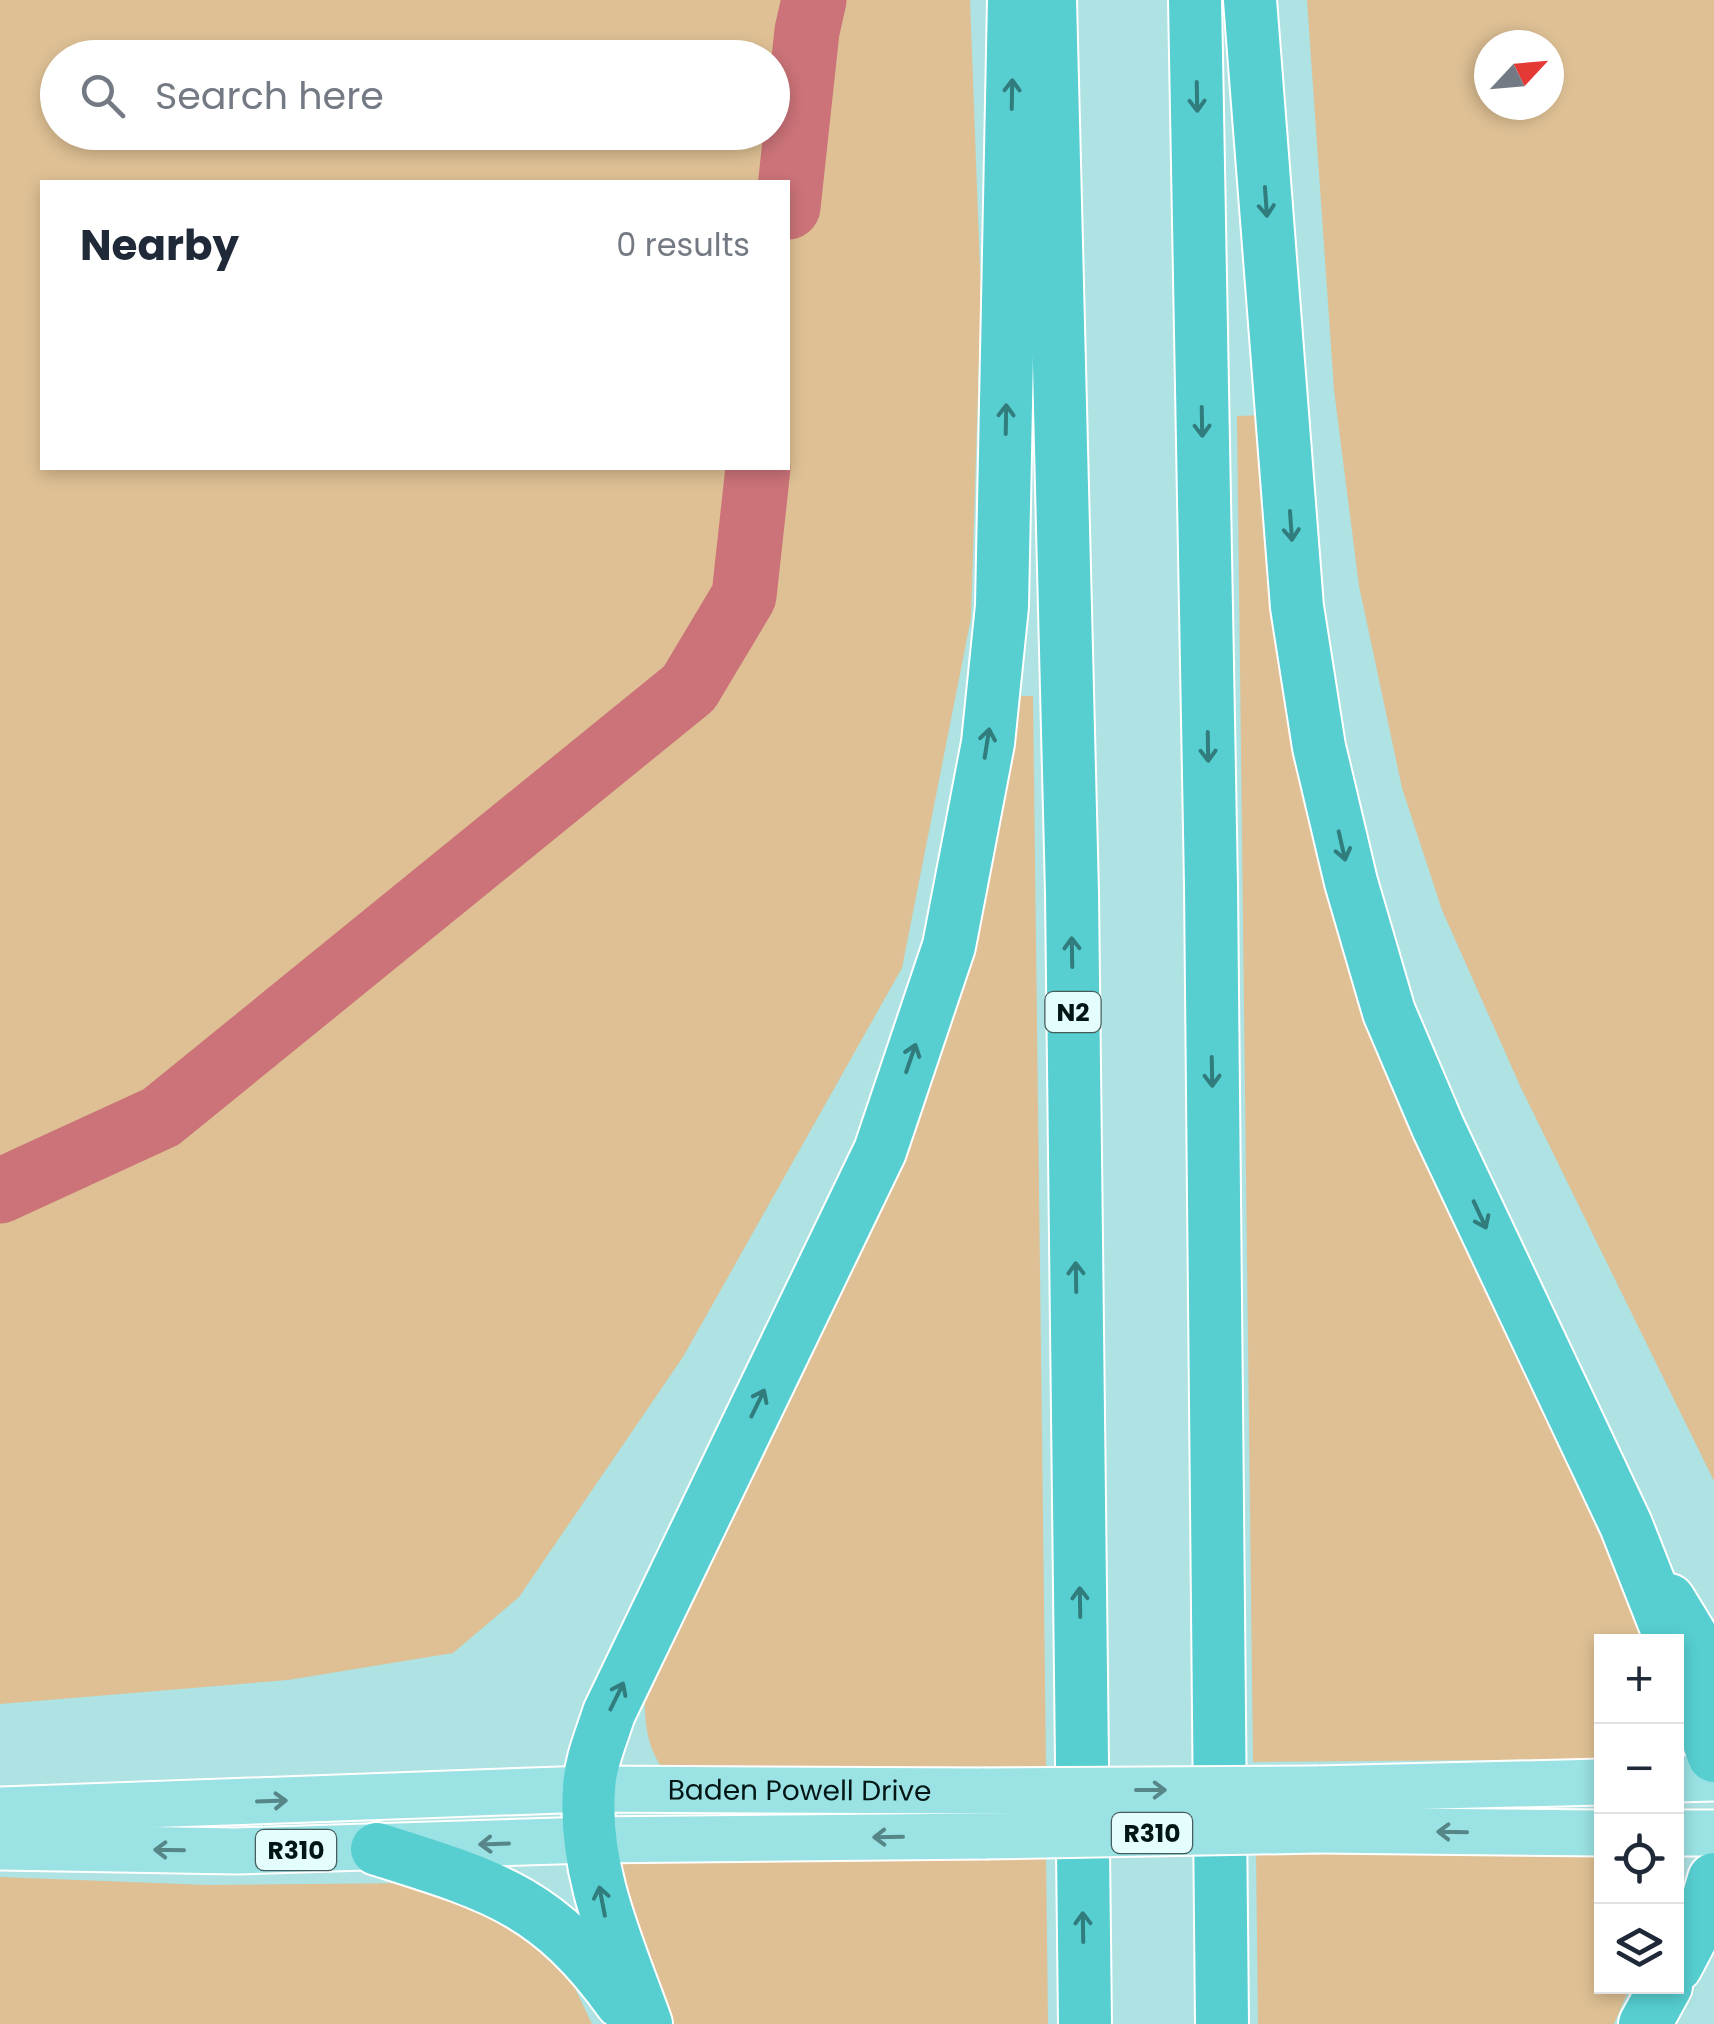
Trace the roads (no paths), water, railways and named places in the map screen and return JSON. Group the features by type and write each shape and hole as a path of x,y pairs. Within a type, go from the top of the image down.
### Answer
{"highway":[{"path":"646,2024 606,1922 591,1840 589,1789 609,1714 880,1151 949,946 988,743 1002,606 1014,0"},
{"name":"N2","path":"1050,0 1072,893 1084,2024"},
{"path":"1195,0 1210,866 1222,2024"},
{"path":"1250,0 1297,608 1319,748 1351,882 1390,1012 1438,1127 1626,1525 1669,1634"},
{"path":"1626,1525 1714,1674"},
{"path":"1684,1674 1714,1756"},
{"path":"377,1849 466,1877 509,1896 544,1918 602,1975 636,2024"},
{"path":"1684,1951 1704,1914 1714,1878"},
{"path":"1645,2024 1662,1994"}],"main road":[{"path":"1684,1780 1714,1778"},
{"name":"Baden Powell Drive","path":"0,1847 236,1851 591,1840 985,1836 1318,1810 1594,1783"},
{"name":"Baden Powell Drive","path":"0,1810 589,1789 984,1791 1318,1810 1594,1832"},
{"path":"1684,1833 1714,1833"}],"waterway":[{"path":"790,188 807,31 814,0"},
{"path":"0,1191 161,1117 689,688 744,596 758,470"}]}
